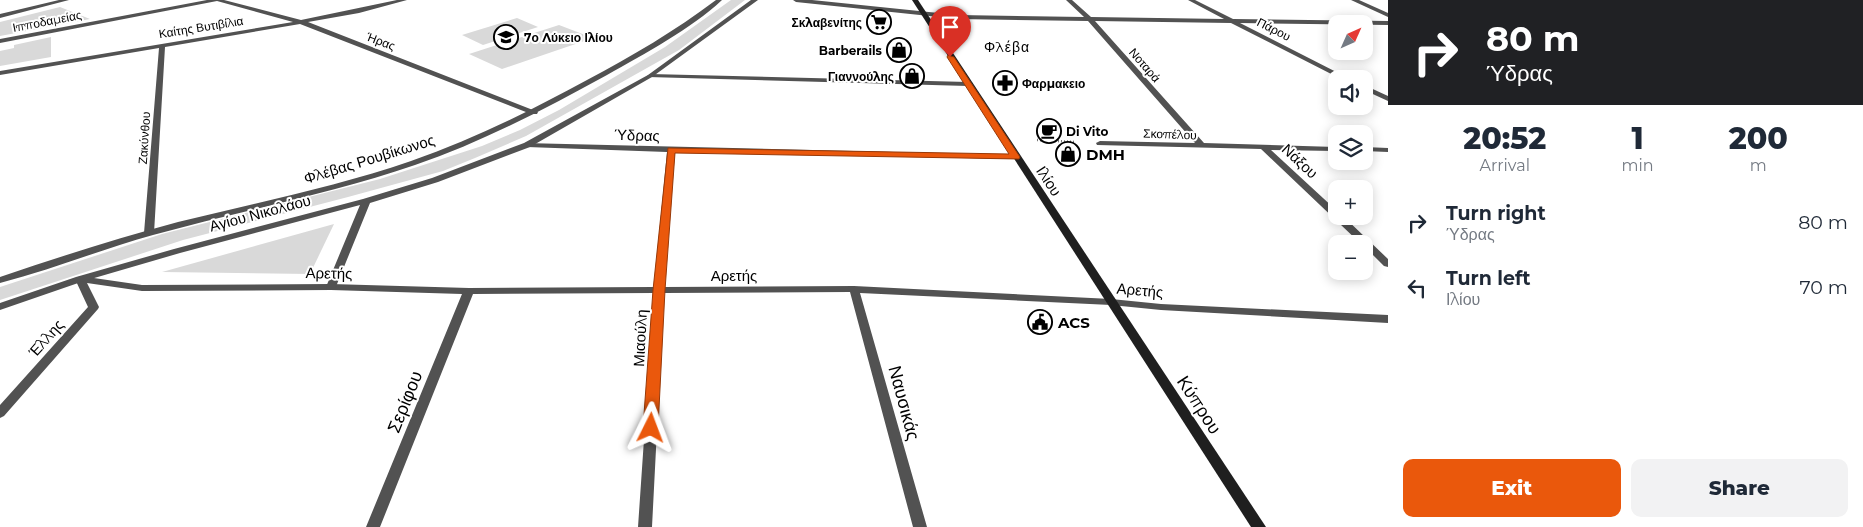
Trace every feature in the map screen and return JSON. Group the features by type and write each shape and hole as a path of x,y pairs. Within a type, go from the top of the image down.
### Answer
{"main road":[{"name":"Ιλίου","path":"915,0 1111,302"},
{"name":"Κύπρου","path":"1111,302 1259,527"}],"street":[{"path":"0,16 66,0"},
{"name":"Ήρας","path":"217,0 301,22 534,112"},
{"name":"Ιπποδαμείας","path":"0,41 217,0"},
{"name":"Καίτης Βυτιβίλια","path":"0,73 301,22 404,0"},
{"name":"Φλέβας Ρουβίκωνος","path":"0,280 149,233 360,179 413,163 493,132 534,112 645,50 719,0"},
{"path":"527,145 650,76 755,0"},
{"path":"796,0 958,17 1388,23"},
{"name":"Νοταρά","path":"1069,0 1091,20 1202,146"},
{"name":"Πάρου","path":"1191,0 1329,70"},
{"path":"1354,0 1388,14"},
{"name":"Ζακύνθου","path":"149,233 162,45"},
{"path":"650,76 968,84"},
{"path":"1373,92 1388,99"},
{"name":"Σκοπέλου","path":"1100,143 1328,149"},
{"name":"Ύδρας","path":"527,145 1016,157"},
{"name":"Αγίου Νικολάου","path":"0,307 80,280 177,251 366,201 435,180 527,145"},
{"name":"Νάξου","path":"1264,148 1328,208"},
{"path":"1373,149 1388,150"},
{"name":"Μιαούλη","path":"645,527 659,290 671,150"},
{"path":"331,287 366,201"},
{"name":"Νάξου","path":"1347,225 1388,264"},
{"name":"Αρετής","path":"80,280 142,288 331,287 469,291 854,289 1388,319"},
{"name":"Έλλης","path":"0,412 94,307 80,280"},
{"name":"Ναυσικάς","path":"854,289 920,527"},
{"name":"Σερίφου","path":"372,527 469,291"}],"path":[{"path":"1004,138 1100,143"}],"shaded area":[{"path":"731,0 745,0 679,50 526,136 475,158 443,171 183,240 0,300 0,287 162,234 380,179 482,146 520,130 559,110 665,47"},
{"path":"60,7 90,19 0,36 0,22"},
{"path":"517,18 538,27 483,45 462,35"},
{"path":"559,25 593,38 502,69 469,54"},
{"path":"51,37 51,57 0,66 0,51 14,48 14,45"},
{"path":"334,224 310,274 162,272"}],"place":[{"name":"Σκλαβενίτης","path":"879,22"},
{"name":"7ο Λύκειο Ιλίου","path":"506,37"},
{"name":"Barberails","path":"899,50"},
{"name":"Γιαννούλης","path":"912,76"},
{"name":"Φαρμακειο","path":"1005,83"},
{"name":"Di Vito","path":"1049,131"},
{"name":"DMH","path":"1068,154"},
{"name":"ACS","path":"1040,322"}],"district":[{"name":"Φλέβα","path":"1007,47"}],"route":[{"path":"651,428 659,290 671,150 1016,157 950,57"}]}
